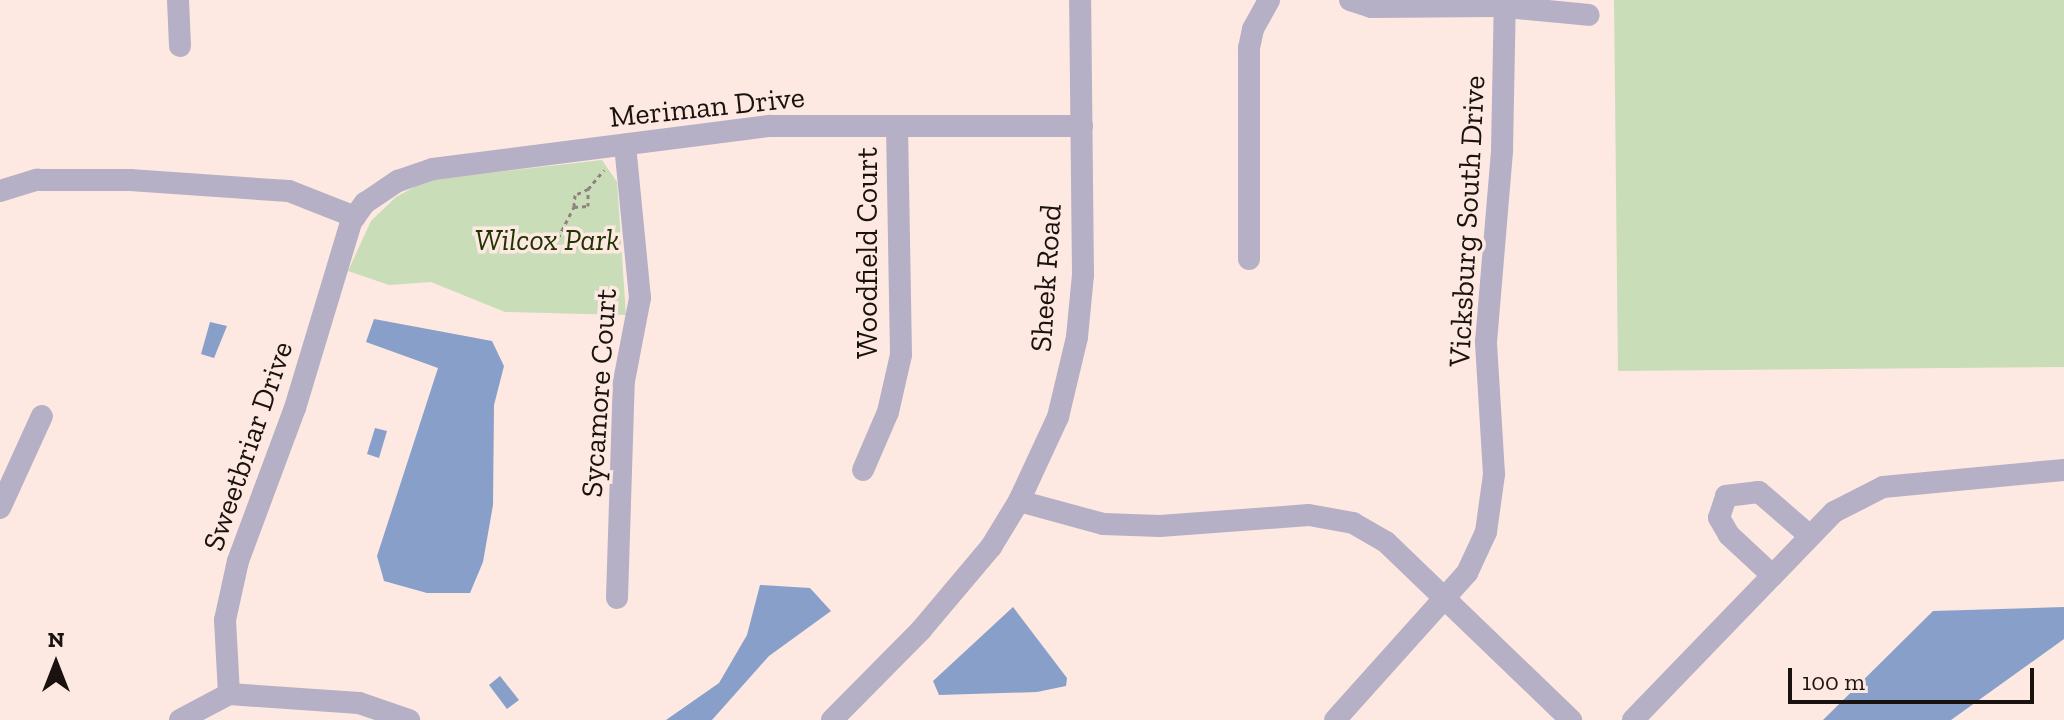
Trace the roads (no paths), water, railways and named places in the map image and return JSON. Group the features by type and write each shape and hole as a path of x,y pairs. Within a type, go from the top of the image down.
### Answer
{"street":[{"path":"178,0 180,46"},
{"name":"Sheek Road","path":"832,720 958,587 1019,501 1058,417 1077,337 1083,275 1080,0"},
{"path":"1249,259 1249,48 1253,29 1269,0"},
{"path":"1350,0 1371,7 1505,3 1589,15"},
{"name":"Vicksburg South Drive","path":"1335,720 1472,563 1491,505 1494,438 1486,342 1502,150 1505,3"},
{"name":"Meriman Drive","path":"353,219 365,203 398,181 433,169 771,126 1082,126"},
{"name":"Woodfield Court","path":"863,470 888,412 901,355 897,126"},
{"name":"Sycamore Court","path":"617,598 624,381 640,298 625,145"},
{"path":"0,191 37,180 130,180 289,191 353,219"},
{"name":"Sweetbriar Drive","path":"229,694 225,620 238,561 295,408 353,219"},
{"path":"0,508 42,416"},
{"path":"1633,720 1834,512 1883,487 2064,470"},
{"path":"1772,575 1729,535 1719,518 1726,496 1759,492 1810,536"},
{"path":"1019,501 1103,524 1160,526 1309,515 1353,523 1386,542 1571,720"},
{"path":"180,720 229,694 359,703 409,720"}],"water":[{"path":"374,319 492,341 504,366 494,405 493,505 483,562 470,593 427,593 384,581 377,556 438,368 366,342"},
{"path":"210,322 227,326 214,358 201,354"},
{"path":"375,428 387,431 379,458 367,454"},
{"path":"760,585 810,588 831,611 769,656 712,720 666,720 719,683 747,635"},
{"path":"1013,607 1067,678 1066,686 1037,692 939,695 933,681"},
{"path":"2064,607 2064,639 1951,720 1823,720 1933,611"},
{"path":"500,676 519,700 507,709 489,685"}],"park label":[{"name":"Wilcox Park","path":"547,240"}]}
